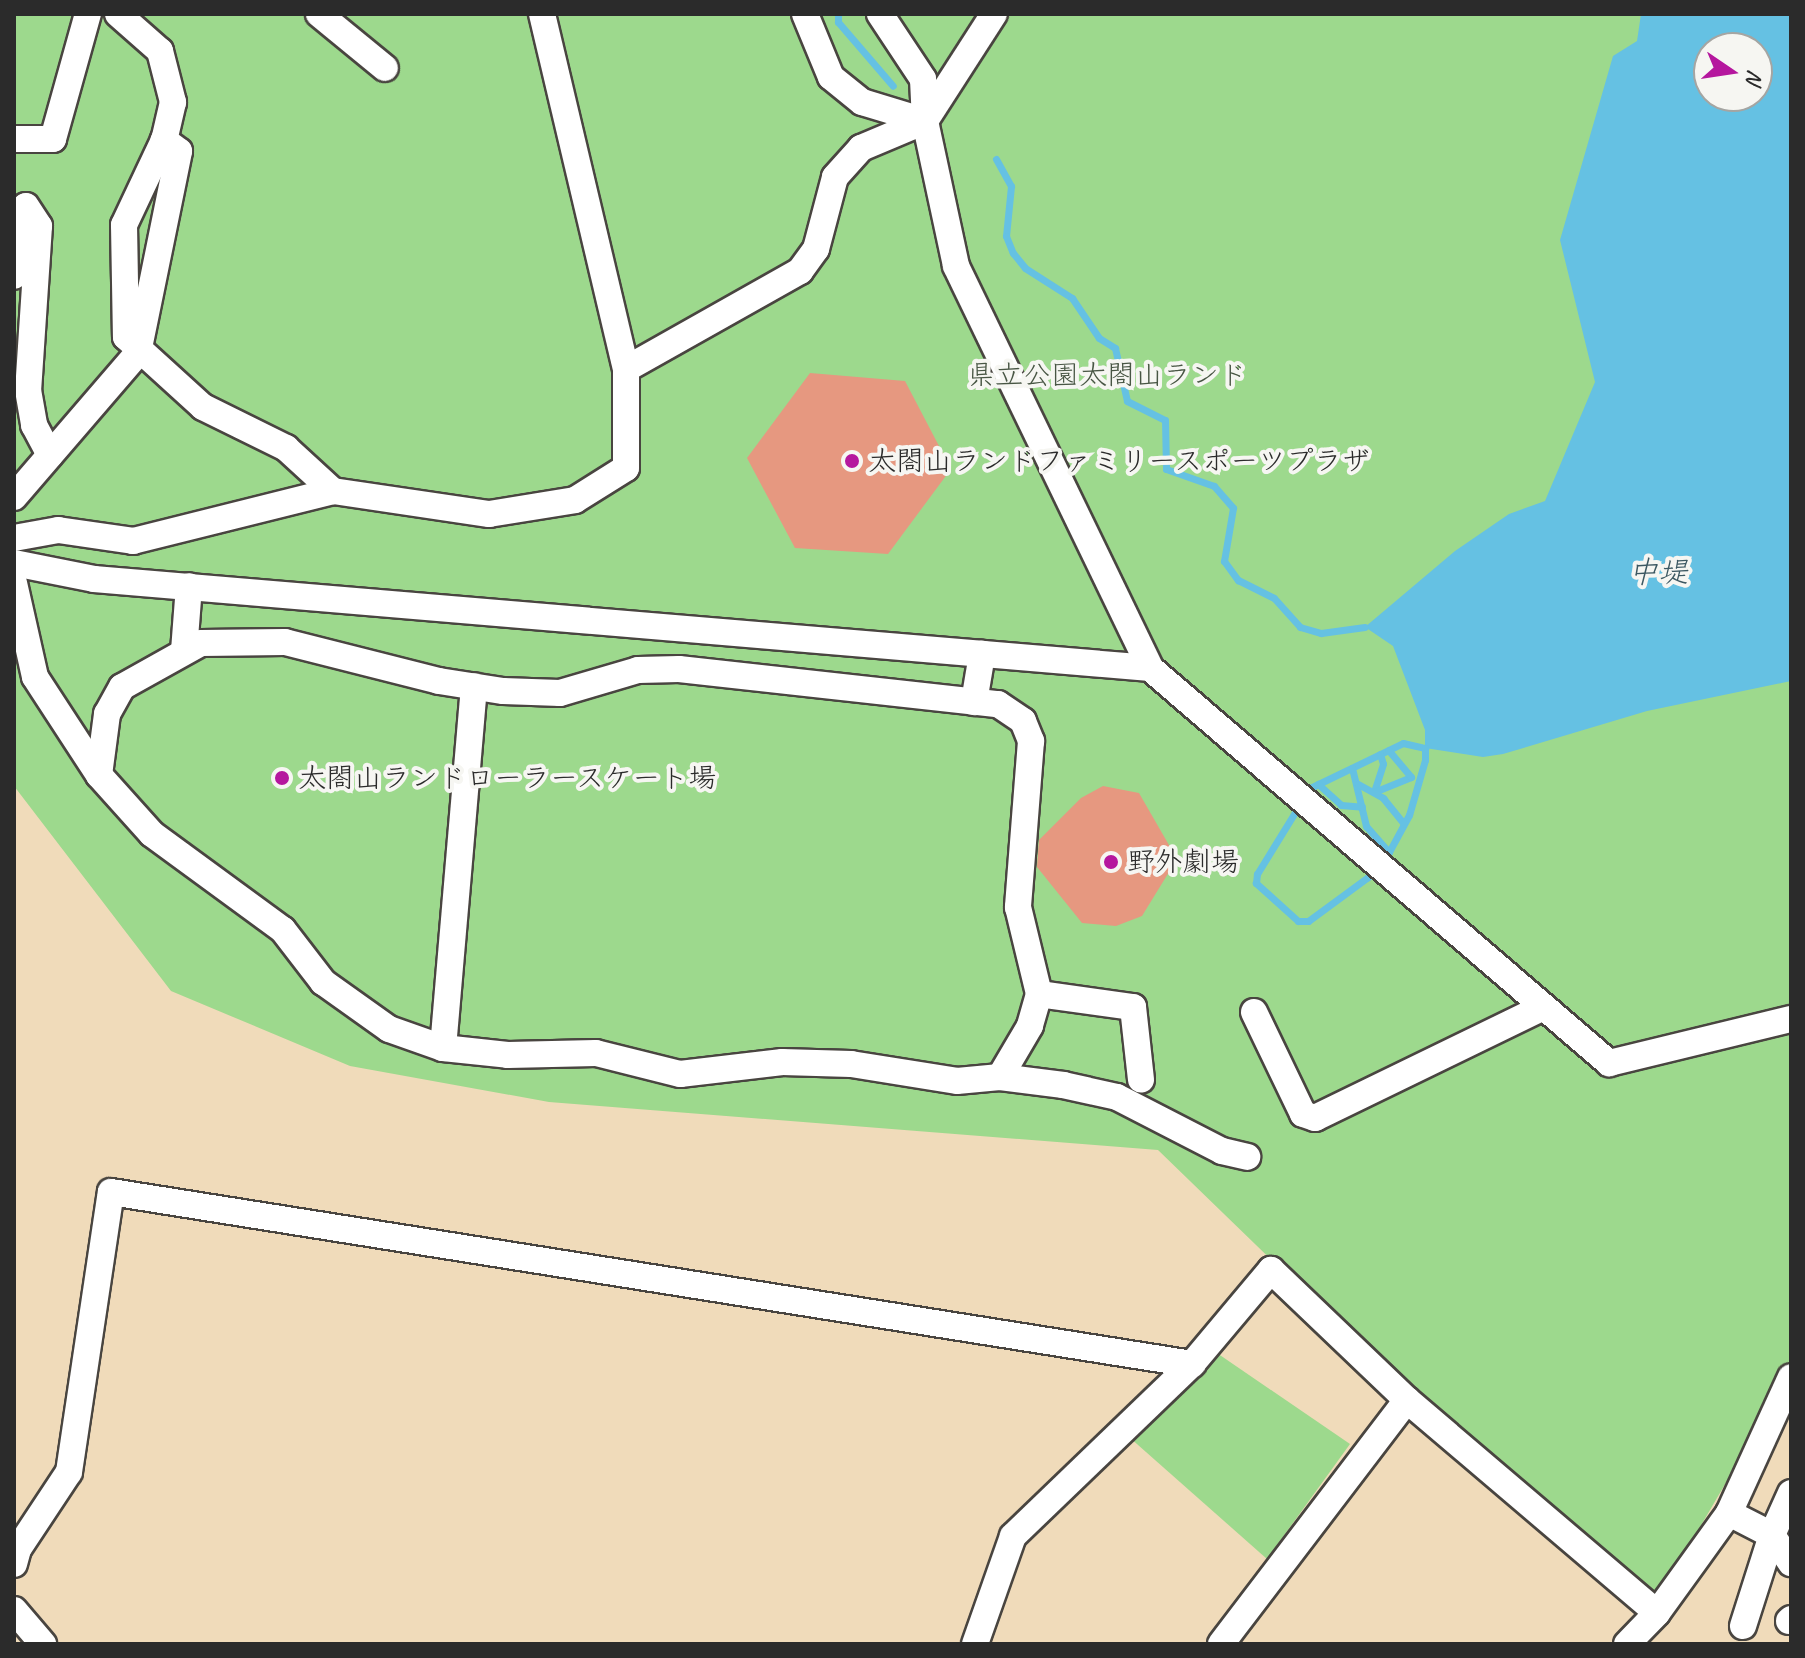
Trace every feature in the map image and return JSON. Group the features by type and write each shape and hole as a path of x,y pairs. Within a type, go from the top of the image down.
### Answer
{"street":[{"path":"14,139 53,139 88,14"},
{"path":"118,14 160,51 173,102 164,140 124,225 126,337 138,353 203,407 286,448 333,491"},
{"path":"319,14 385,68"},
{"path":"14,538 58,530 133,541 333,491 489,514 575,500 626,468 626,369 542,14"},
{"path":"805,14 831,77 862,102 925,121"},
{"path":"880,14 923,79 925,121 956,266 1150,668 1609,1063 1791,1019"},
{"path":"626,369 800,271 816,249 835,177 861,148 925,121 994,14"},
{"path":"14,497 138,353 179,151 164,140"},
{"path":"14,276 20,212 26,206 39,226 28,390 34,425 50,455"},
{"path":"14,563 94,579 1150,668"},
{"path":"14,583 35,677 99,775 152,834 297,942 323,982 354,1009 389,1029 443,1048 508,1055 596,1053 680,1074 782,1062 851,1064 957,1081 1000,1077 1117,1097 1222,1151 1247,1157"},
{"path":"184,651 189,586"},
{"path":"731,674 735,633"},
{"path":"99,775 107,714 122,687 201,643 285,642 474,686 560,693 638,670 731,674 998,704 1023,721 1031,741 1018,907 1039,994 1030,1026 1000,1077"},
{"path":"974,702 982,654"},
{"path":"443,1048 474,686"},
{"path":"1039,994 1133,1007 1141,1080"},
{"path":"1254,1012 1303,1114 1315,1118 1544,1007"},
{"path":"14,1564 18,1549 69,1472 111,1192 1192,1364"},
{"path":"975,1644 1013,1536 1192,1364 1271,1270 1407,1400 1657,1613"},
{"path":"1627,1644 1657,1613 1729,1513 1791,1377"},
{"path":"1221,1644 1407,1400"},
{"path":"1746,1633 1772,1535 1791,1493"},
{"path":"1729,1513 1772,1535 1791,1563"},
{"path":"14,1610 43,1644"}],"green space":[{"name":"県立公園太閤山ランド","path":"14,14 1791,14 1791,1360 1762,1421 1655,1604 1413,1397 1158,1150 549,1102 350,1066 171,991 14,786"},
{"path":"1214,1351 1350,1444 1267,1559 1129,1437"}],"water":[{"name":"中堤","path":"1641,14 1791,14 1791,681 1647,711 1503,754 1483,757 1425,748 1425,730 1393,646 1365,627 1455,551 1509,514 1545,501 1595,382 1560,240 1613,56 1637,41"}],"building":[{"path":"810,373 905,381 951,469 888,554 795,548 747,458"},
{"path":"1103,786 1139,793 1177,859 1142,916 1116,926 1082,923 1037,867 1039,840 1081,798"}],"waterway":[{"path":"838,14 838,22 893,86"},
{"path":"996,159 1011,186 1006,236 1013,253 1025,268 1072,298 1099,338 1115,348 1127,401 1165,420 1166,469 1214,486 1233,508 1224,561 1238,580 1274,598 1300,627 1321,633 1365,627"},
{"path":"1403,743 1425,748 1425,760 1409,815 1389,852 1368,877 1308,921 1298,921 1256,883 1257,874 1310,788 1403,743"},
{"path":"1380,754 1383,764 1374,792 1411,777 1388,750"},
{"path":"1352,768 1366,826 1389,852"},
{"path":"1318,784 1341,805 1362,807"},
{"path":"1358,784 1383,798 1404,824"}],"place":[{"name":"太閤山ランドファミリースポーツプラザ","path":"852,461"},
{"name":"太閤山ランドローラースケート場","path":"282,778"},
{"name":"野外劇場","path":"1111,862"}]}
